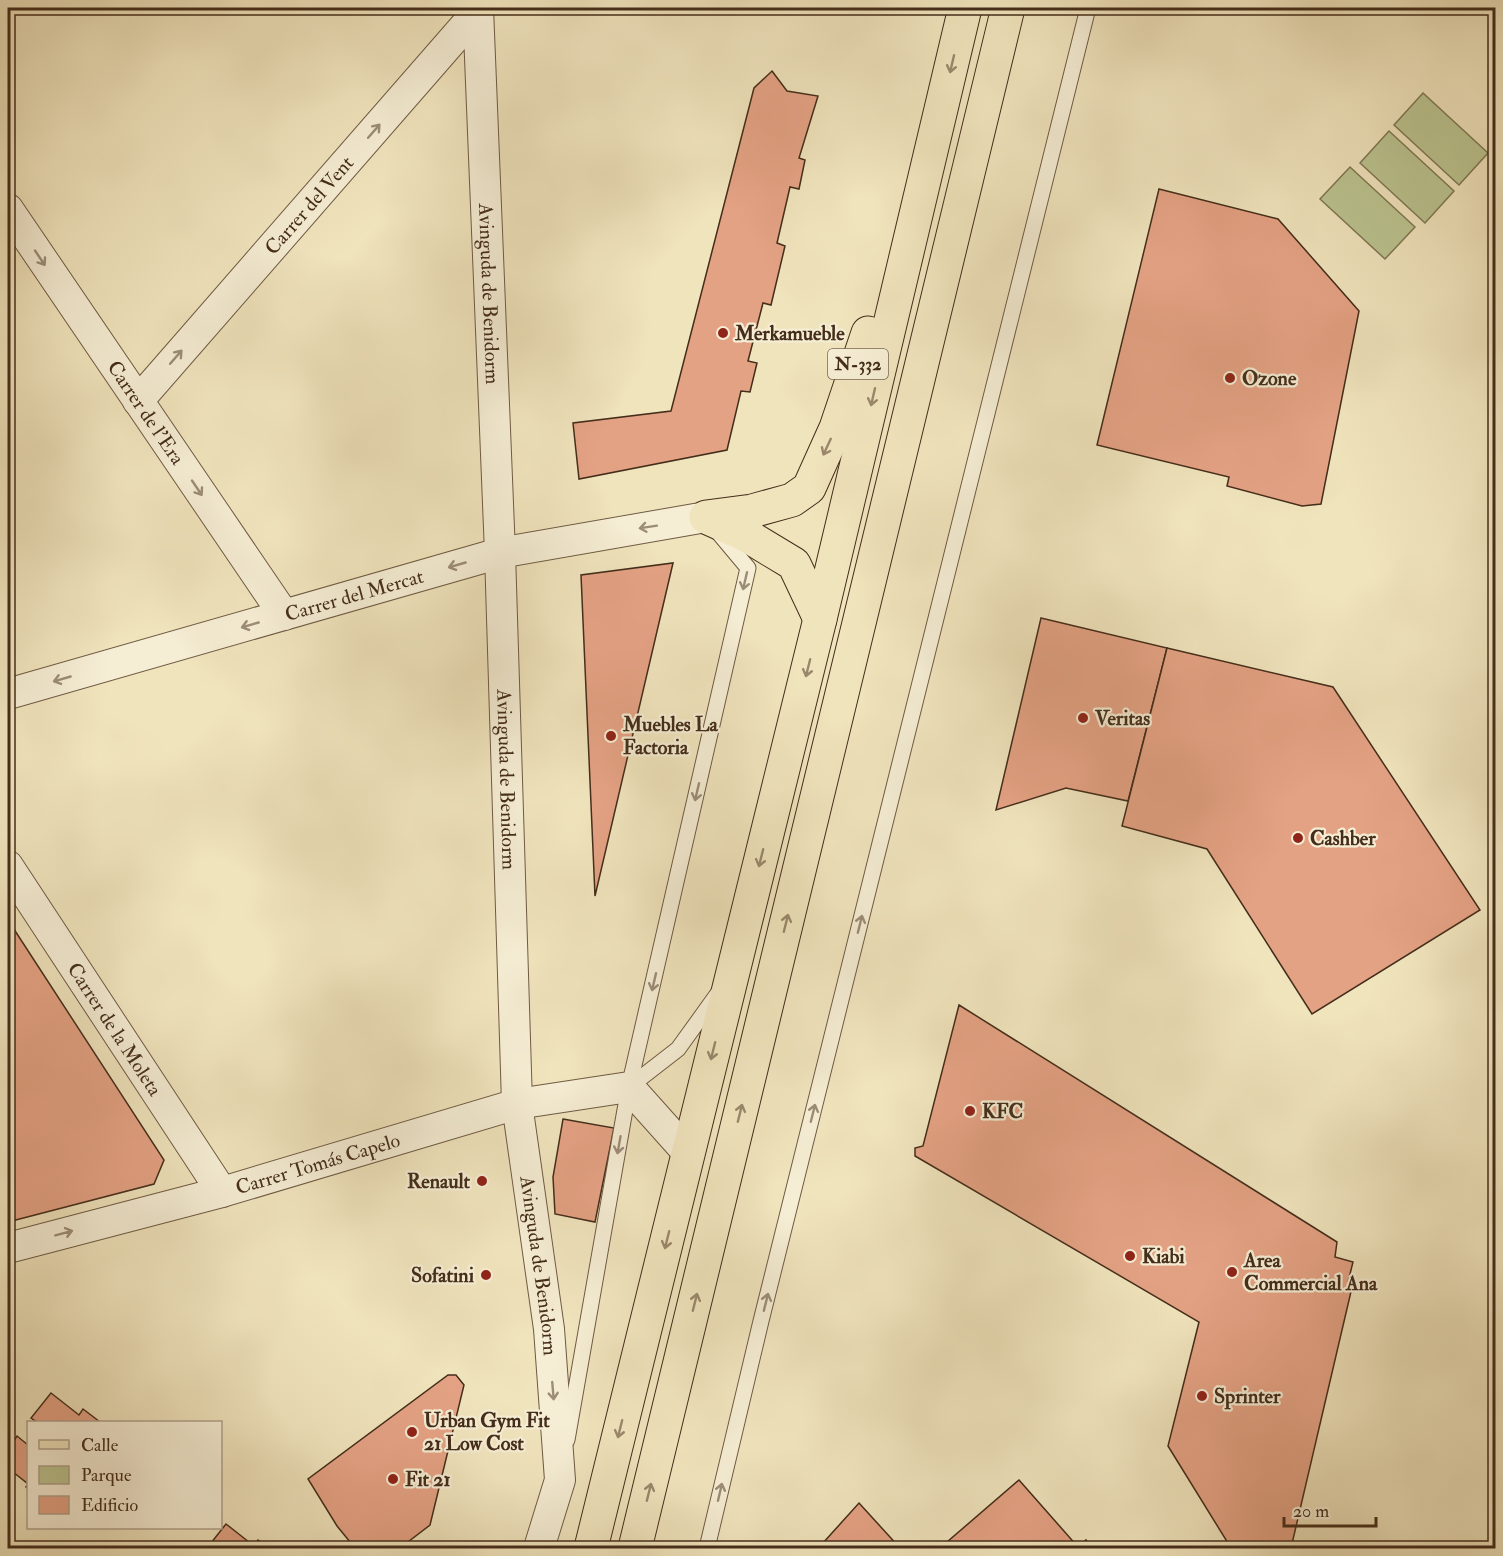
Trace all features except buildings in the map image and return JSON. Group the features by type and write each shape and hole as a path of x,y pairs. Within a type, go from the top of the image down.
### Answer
{"main road":[{"path":"591,1548 820,619 965,8"},
{"path":"635,1548 1008,8"},
{"name":"N-332","path":"706,517 752,511 782,503 792,500 809,488 836,428 935,134"},
{"path":"706,517 746,535 794,564 820,619"}],"street":[{"name":"Carrer del Vent","path":"138,400 478,9"},
{"name":"Avinguda de Benidorm","path":"478,9 500,553 517,1104 549,1329 560,1480 540,1548"},
{"name":"Carrer de l’Era","path":"8,209 284,615"},
{"name":"Carrer del Mercat","path":"8,694 500,553 706,517"},
{"name":"Carrer de la Moleta","path":"8,866 222,1192"},
{"name":"Carrer Tomás Capelo","path":"8,1248 222,1192 517,1104 629,1088"},
{"path":"629,1088 688,1154"}],"lane":[{"path":"707,1548 1088,8"},
{"path":"560,1480 629,1088 748,568 706,517"},
{"path":"629,1088 678,1049 732,974"}],"green space":[{"path":"1423,93 1488,153 1459,185 1394,125"},
{"path":"1389,131 1454,191 1425,223 1360,163"},
{"path":"1350,167 1415,227 1385,259 1320,199"}],"place":[{"name":"Merkamueble","path":"723,333"},
{"name":"Ozone","path":"1230,378"},
{"name":"Veritas","path":"1083,718"},
{"name":"Muebles La Factoria","path":"611,736"},
{"name":"Cashber","path":"1298,838"},
{"name":"KFC","path":"970,1111"},
{"name":"Renault","path":"482,1181"},
{"name":"Kiabi","path":"1130,1256"},
{"name":"Area Commercial Ana","path":"1232,1272"},
{"name":"Sofatini","path":"486,1275"},
{"name":"Sprinter","path":"1202,1396"},
{"name":"Urban Gym Fit 21 Low Cost","path":"412,1432"},
{"name":"Fit 21","path":"393,1479"}]}
